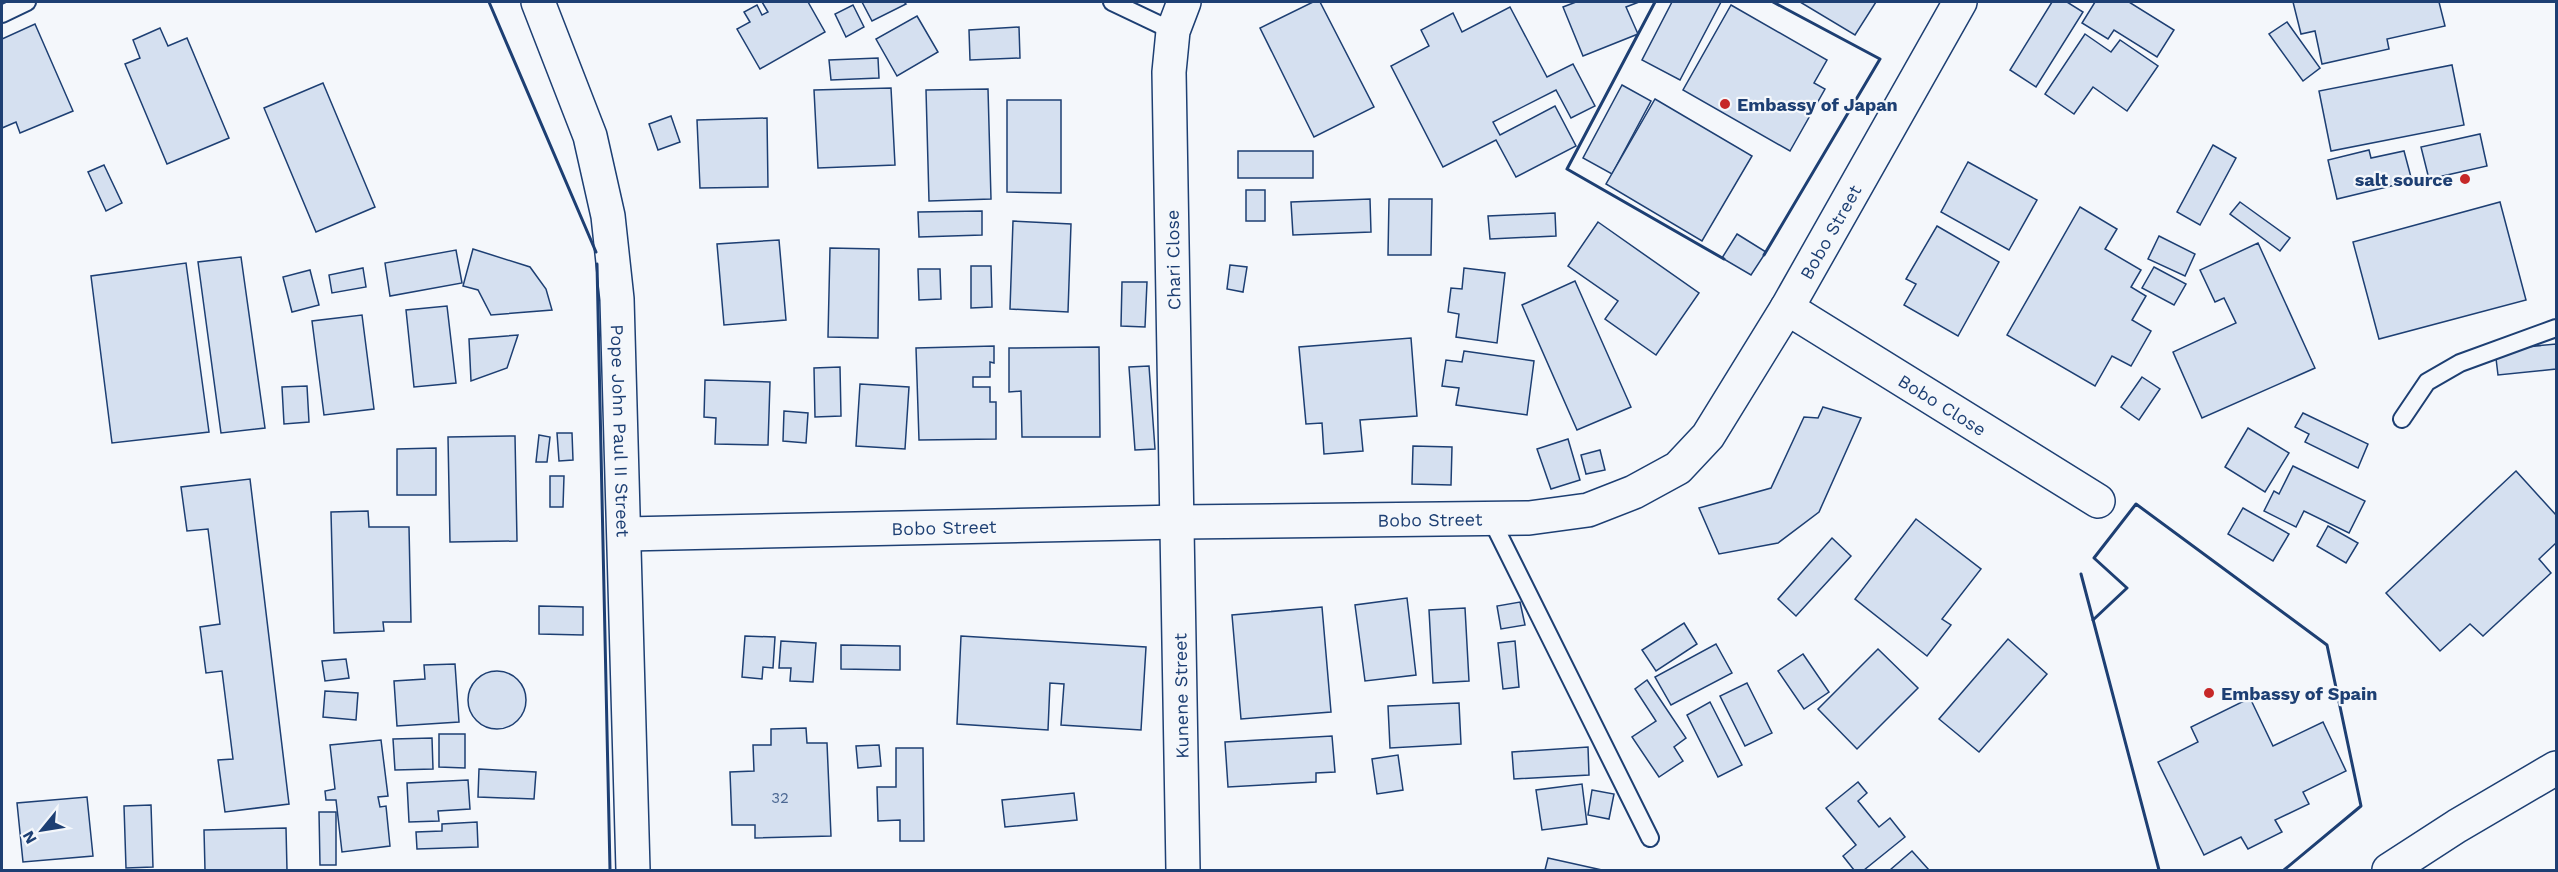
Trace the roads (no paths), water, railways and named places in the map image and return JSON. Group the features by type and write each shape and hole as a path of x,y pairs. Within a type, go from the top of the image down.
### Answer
{"street":[{"name":"Pope John Paul II Street","path":"538,2 590,136 608,216 617,299 626,534 633,870"},
{"name":"Bobo Street","path":"626,534 1179,522 1529,518 1588,510 1634,492 1678,468 1708,436 1787,308 1960,2"},
{"name":"Chari Close","path":"1178,16 1169,72 1179,522"},
{"name":"Bobo Close","path":"1787,308 2098,501"},
{"name":"Kunene Street","path":"1179,522 1183,870"},
{"path":"2389,870 2556,768"}],"lane":[{"path":"2,14 27,2"},
{"path":"1112,2 1178,16"},
{"path":"2402,419 2427,382 2460,363 2556,328"},
{"path":"1491,519 1650,838"}],"place":[{"name":"Embassy of Japan","path":"1725,104"},
{"name":"salt source","path":"2465,179"},
{"name":"Embassy of Spain","path":"2209,693"}]}
